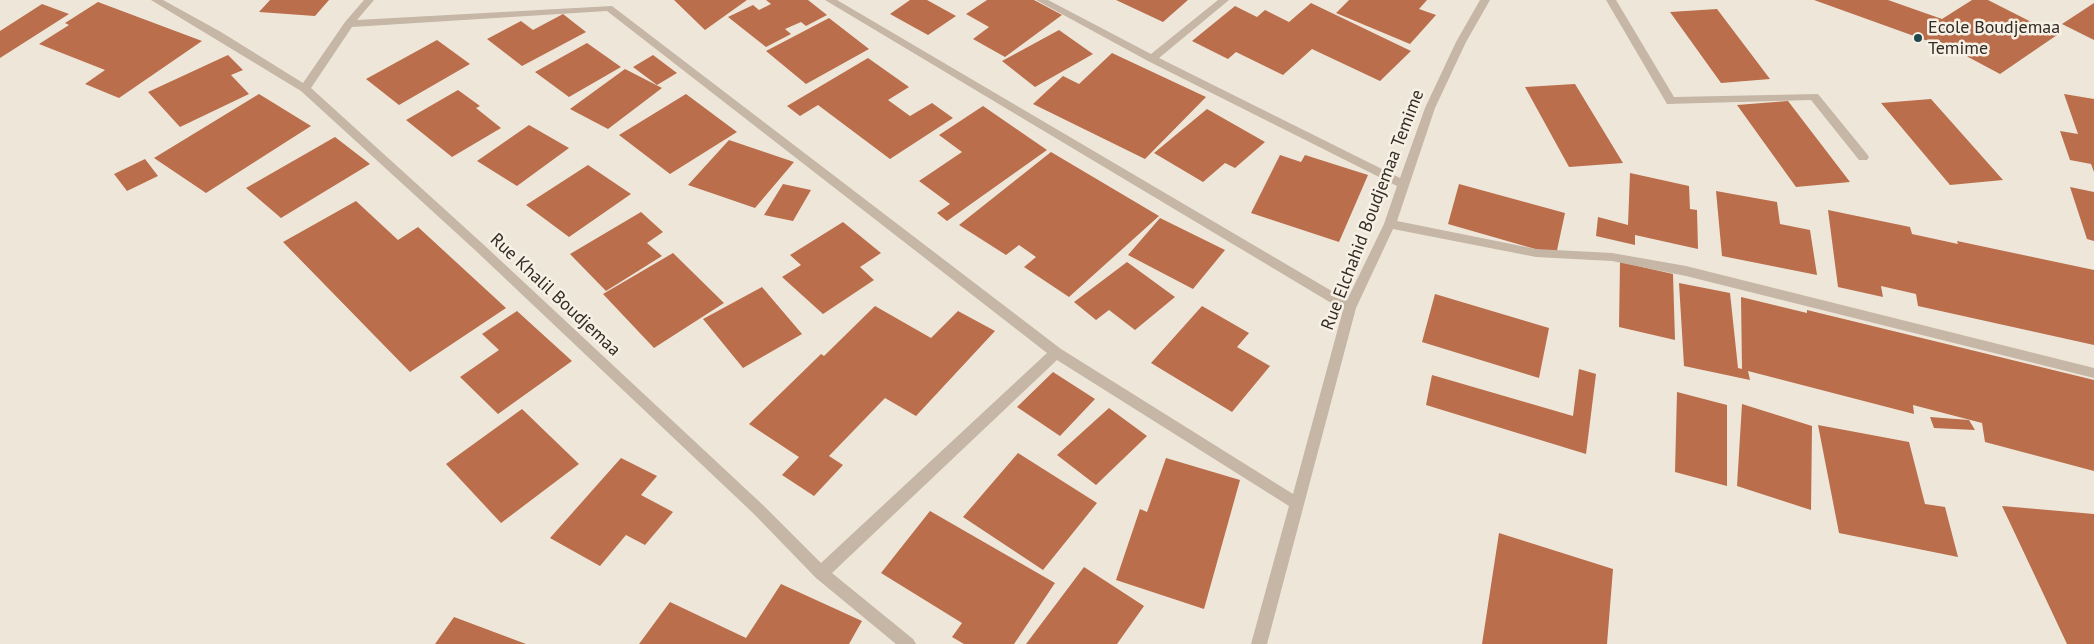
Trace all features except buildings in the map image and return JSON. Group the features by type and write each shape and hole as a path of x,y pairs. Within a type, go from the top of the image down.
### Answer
{"street":[{"name":"Rue Khalil Boudjemaa","path":"156,0 217,34 306,89 480,248 759,510 821,573 908,644"},
{"path":"306,89 349,24 369,0"},
{"path":"830,0 1350,308"},
{"path":"1041,0 1152,59 1403,184"},
{"path":"1152,59 1224,0"},
{"name":"Rue Elchahid Boudjemaa Temime","path":"1259,644 1350,308 1390,224 1430,108 1461,42 1485,0"},
{"path":"1611,0 1671,101 1814,96 1863,157"},
{"path":"349,24 609,8 1056,353 1296,503"},
{"path":"1390,224 1536,253 1612,257 1686,271 2094,372"},
{"path":"821,573 1056,353"}],"place":[{"name":"Ecole Boudjemaa Temime","path":"1918,38"}]}
